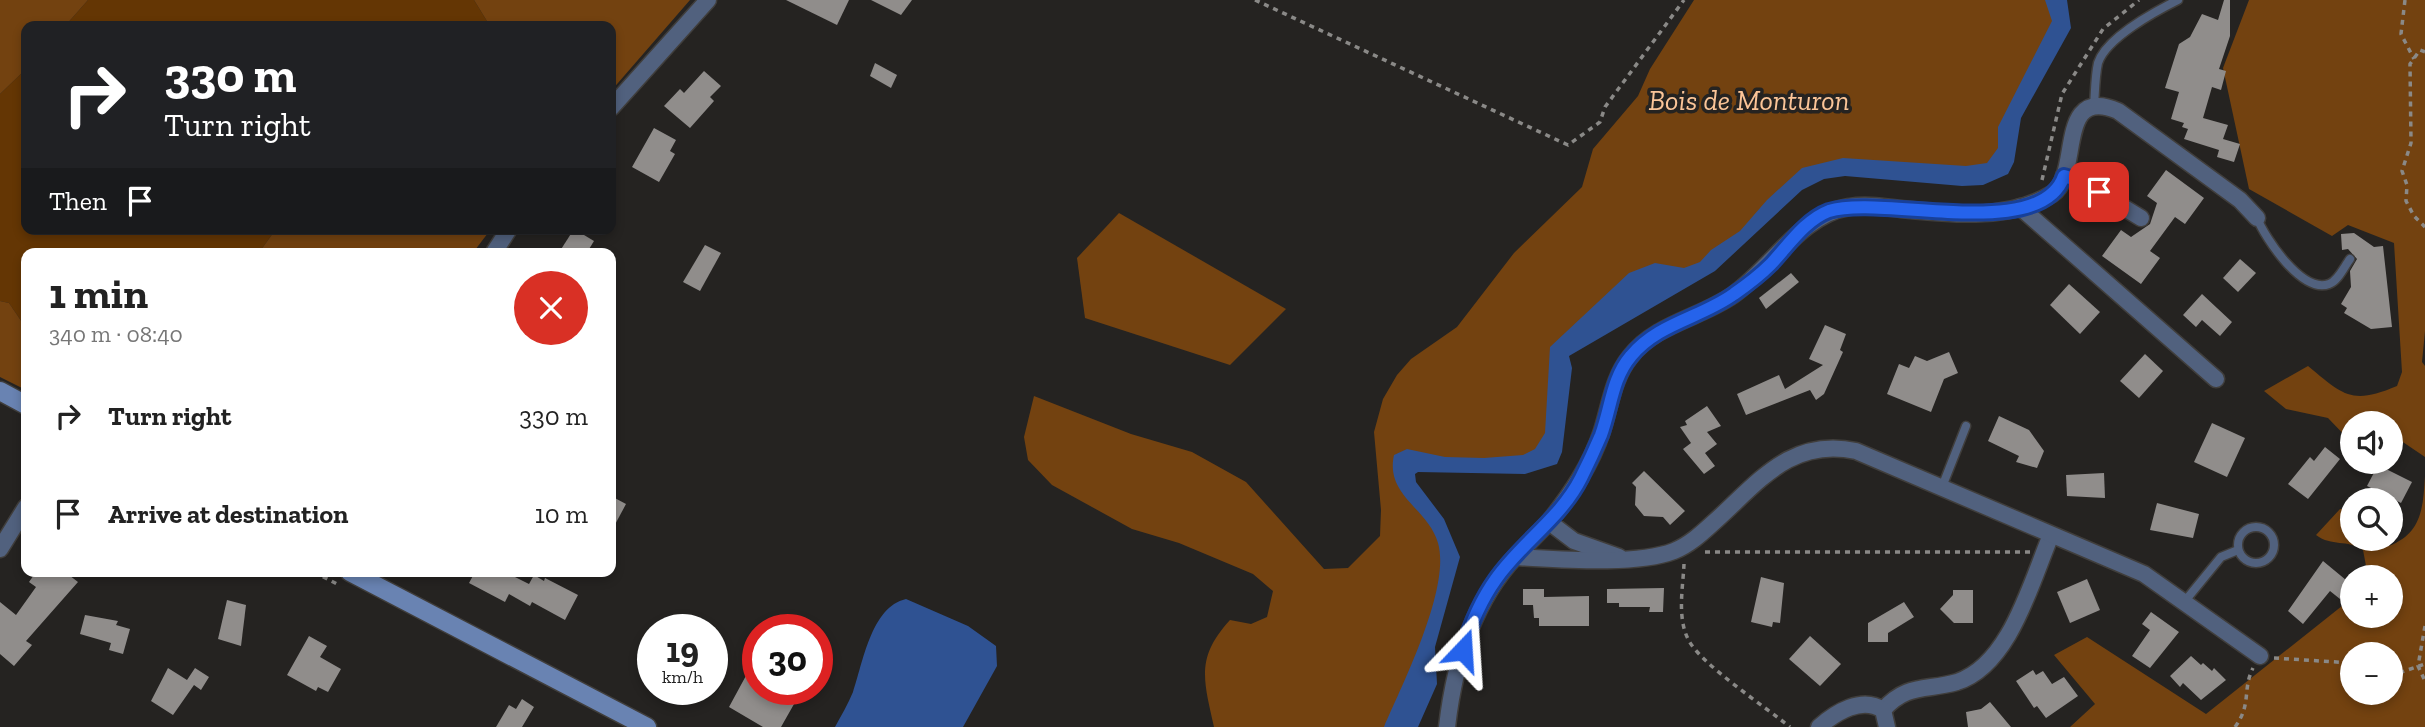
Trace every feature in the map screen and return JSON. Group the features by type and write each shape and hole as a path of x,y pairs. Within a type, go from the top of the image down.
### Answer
{"main road":[{"path":"0,391 21,402"},
{"path":"360,577 647,727"}],"street":[{"path":"616,102 708,0"},
{"path":"1447,727 1467,635 1495,579 1549,522 1580,480 1601,434 1619,375 1630,357 1647,340 1666,328 1732,296 1768,266 1814,219 1827,212 1859,206 1970,214 2027,204 2057,191 2064,176 2077,122 2083,113 2097,107 2118,111 2240,200 2257,218"},
{"path":"2064,176 2077,180 2141,218"},
{"path":"2027,204 2216,379"},
{"path":"1515,557 1659,555 1685,546 1784,460 1812,449 1835,448 1856,451 2144,574 2260,656"},
{"path":"0,549 21,515"},
{"path":"1549,522 1574,541 1619,557"},
{"path":"1883,710 1909,690 1956,682 1987,664 2009,633 2051,535"},
{"path":"1819,727 1857,705 1869,704 1883,710"},
{"path":"1883,710 1887,727"}],"lane":[{"path":"2097,107 2098,64 2103,54 2151,13 2178,0"},
{"path":"2257,218 2264,236 2279,255 2294,271 2316,283 2327,285 2333,282 2350,259"},
{"path":"1942,487 1966,426"},
{"path":"2250,528 2264,529 2273,540 2272,553 2261,562 2247,561 2238,550 2239,537 2250,528"},
{"path":"2185,601 2221,556 2238,550"}],"path":[{"path":"1255,0 1568,145 1600,122 1605,107 1684,0"},
{"path":"2027,204 2045,173 2054,119 2062,94 2103,29 2138,0"},
{"path":"2405,0 2401,34 2414,59"},
{"path":"2425,52 2420,50 2410,64 2411,143 2402,171 2407,185 2406,201 2414,216 2425,227"},
{"path":"1790,727 1702,657 1688,640 1682,620 1685,546 1707,553 2029,552 2042,555"},
{"path":"2425,626 2418,666 2425,681"},
{"path":"2235,727 2247,706 2248,679 2260,656 2280,660 2340,662"},
{"path":"2403,671 2425,664"}],"shaded area":[{"path":"88,0 474,0 487,21 69,21"},
{"path":"21,74 21,235 272,235 262,248 21,248 21,321 9,303 0,301 0,94"}],"green space":[{"path":"0,0 88,0 69,21 21,21 21,74 0,94"},
{"path":"474,0 690,0 616,85 616,21 487,21"},
{"name":"Bois de Monturon","path":"1694,0 2058,0 2060,9 2011,119 1999,169 1825,167 1708,262 1559,362 1552,461 1401,461 1456,555 1401,727 1214,727 1205,683 1211,646 1230,620 1251,624 1267,617 1273,591 1253,574 1179,543 1132,529 1052,485 1028,460 1024,437 1034,396 1131,434 1192,452 1246,482 1324,569 1348,568 1380,536 1381,510 1374,432 1383,399 1397,375 1411,359 1457,327 1514,253 1582,187 1593,149 1638,96 1650,69"},
{"path":"2249,0 2425,0 2425,331 2422,362 2425,366 2425,457 2403,442 2403,411 2340,411 2340,430 2328,418 2286,409 2264,391 2308,366 2340,391 2349,394 2369,395 2397,386 2402,372 2394,243 2348,225 2332,236 2249,189 2223,68"},
{"path":"1119,213 1286,309 1230,365 1085,318 1077,258"},
{"path":"272,235 486,235 477,248 262,248"},
{"path":"0,301 9,303 21,321 21,388 0,377"},
{"path":"2425,476 2425,727 2070,727 2095,704 2054,655 2087,637 2206,714 2340,608 2340,628 2403,628 2403,565 2366,565 2363,551 2403,551 2403,538 2414,527 2421,509"},
{"path":"2340,509 2340,543 2316,535"}],"water":[{"path":"2045,0 2067,0 2071,28 2021,118 2014,162 2008,174 1983,185 1962,186 1845,176 1824,179 1802,190 1715,271 1569,356 1572,368 1562,452 1557,464 1525,474 1415,474 1416,482 1444,519 1460,557 1435,647 1437,684 1418,727 1384,727 1432,609 1440,562 1438,543 1433,531 1401,492 1396,481 1394,455 1407,449 1445,457 1484,458 1523,455 1535,449 1545,433 1550,347 1629,273 1655,263 1684,268 1700,262 1711,250 1740,231 1767,200 1802,168 1843,158 1966,166 1987,163 1998,148 1998,127 2052,21"},
{"path":"906,599 968,626 996,646 997,666 963,727 835,727 853,692 876,624 894,604"}],"building":[{"path":"786,0 849,0 837,25"},
{"path":"871,0 912,0 901,15"},
{"path":"2224,0 2230,0 2230,36 2219,69 2226,71 2221,90 2212,87 2203,118 2228,125 2223,139 2240,144 2234,162 2217,157 2219,150 2184,139 2188,129 2182,127 2184,123 2171,119 2179,92 2165,88 2179,44 2190,37 2202,14 2218,20"},
{"path":"875,63 897,75 891,88 870,76"},
{"path":"704,71 721,86 710,97 714,101 690,128 664,106 680,89 684,93"},
{"path":"654,128 676,140 670,151 675,154 659,182 632,167"},
{"path":"2166,170 2204,198 2185,224 2175,217 2150,251 2160,258 2141,284 2102,256 2121,230 2131,237 2150,224 2157,203 2147,196"},
{"path":"2354,233 2374,247 2383,246 2392,327 2371,329 2344,313 2347,308 2341,304 2351,287 2350,271 2357,259 2348,249 2342,250 2341,234"},
{"path":"570,235 584,235 594,241 590,248 562,248"},
{"path":"705,245 721,253 700,291 683,282"},
{"path":"2240,259 2256,273 2238,292 2223,278"},
{"path":"1791,273 1799,282 1766,309 1759,298"},
{"path":"2069,284 2100,312 2080,334 2050,305"},
{"path":"2202,294 2232,322 2220,336 2202,320 2196,327 2183,315"},
{"path":"1825,325 1846,334 1840,350 1843,352 1824,394 1816,400 1810,390 1746,415 1737,394 1779,375 1785,389 1823,365 1809,359"},
{"path":"1949,352 1958,373 1944,379 1931,412 1887,394 1899,364 1909,368 1915,356 1927,361"},
{"path":"2145,354 2163,371 2139,398 2120,381"},
{"path":"1707,406 1721,426 1707,432 1717,444 1705,453 1715,466 1704,474 1683,449 1691,443 1680,427 1687,425 1685,421"},
{"path":"1999,416 2029,430 2044,451 2037,468 2016,462 2019,456 1988,441"},
{"path":"2212,423 2245,438 2227,477 2194,462"},
{"path":"2325,447 2340,459 2308,499 2288,484 2310,457 2314,461"},
{"path":"1644,471 1685,511 1670,525 1663,517 1644,516 1635,505 1636,487 1632,483"},
{"path":"2104,473 2105,498 2067,496 2066,475"},
{"path":"2373,474 2396,474 2412,482 2403,499 2403,488 2367,486"},
{"path":"616,499 626,504 616,523"},
{"path":"2157,503 2199,514 2193,538 2150,530"},
{"path":"2323,561 2340,575 2340,599 2330,591 2303,624 2288,611"},
{"path":"32,577 72,577 78,582 26,641 32,645 14,666 0,654 0,602 16,615 36,587 29,582"},
{"path":"472,577 515,577 529,584 533,577 537,577 544,581 545,578 578,595 565,620 532,602 530,606 509,594 505,602 469,583"},
{"path":"1761,577 1784,583 1780,623 1773,622 1772,627 1751,622"},
{"path":"2087,579 2100,610 2070,623 2057,592"},
{"path":"1664,588 1663,612 1649,612 1650,607 1619,607 1619,603 1607,603 1607,589"},
{"path":"1523,589 1544,589 1544,597 1589,596 1589,626 1539,626 1539,618 1534,618 1533,605 1523,605"},
{"path":"1953,590 1973,590 1973,623 1954,623 1940,609 1953,595"},
{"path":"227,600 246,605 241,646 218,639"},
{"path":"1904,602 1914,617 1888,633 1888,642 1868,642 1868,623"},
{"path":"2151,612 2179,632 2150,668 2132,656 2150,630 2142,624"},
{"path":"85,615 118,621 116,625 130,629 123,654 109,650 111,643 80,634"},
{"path":"309,636 327,646 320,657 341,669 328,692 318,687 316,691 287,675"},
{"path":"1810,636 1841,664 1820,686 1789,659"},
{"path":"2191,656 2212,671 2214,668 2226,680 2201,700 2183,683 2180,687 2170,676"},
{"path":"168,668 187,680 195,668 209,677 201,690 194,685 173,715 151,701"},
{"path":"2033,670 2036,675 2043,671 2052,684 2064,677 2078,696 2046,718 2037,706 2034,708 2016,681"},
{"path":"742,683 742,705 793,705 781,727 763,727 729,707"},
{"path":"522,699 534,707 522,727 496,727 509,705 516,709"},
{"path":"1990,702 2011,727 1968,727 1966,712 1981,709"}],"route":[{"path":"1463,650 1476,615 1495,579 1549,522 1580,480 1601,434 1619,375 1630,357 1647,340 1666,328 1732,296 1768,266 1814,219 1849,206 1970,214 2008,210 2035,202 2057,191 2064,176 2099,192"}]}
